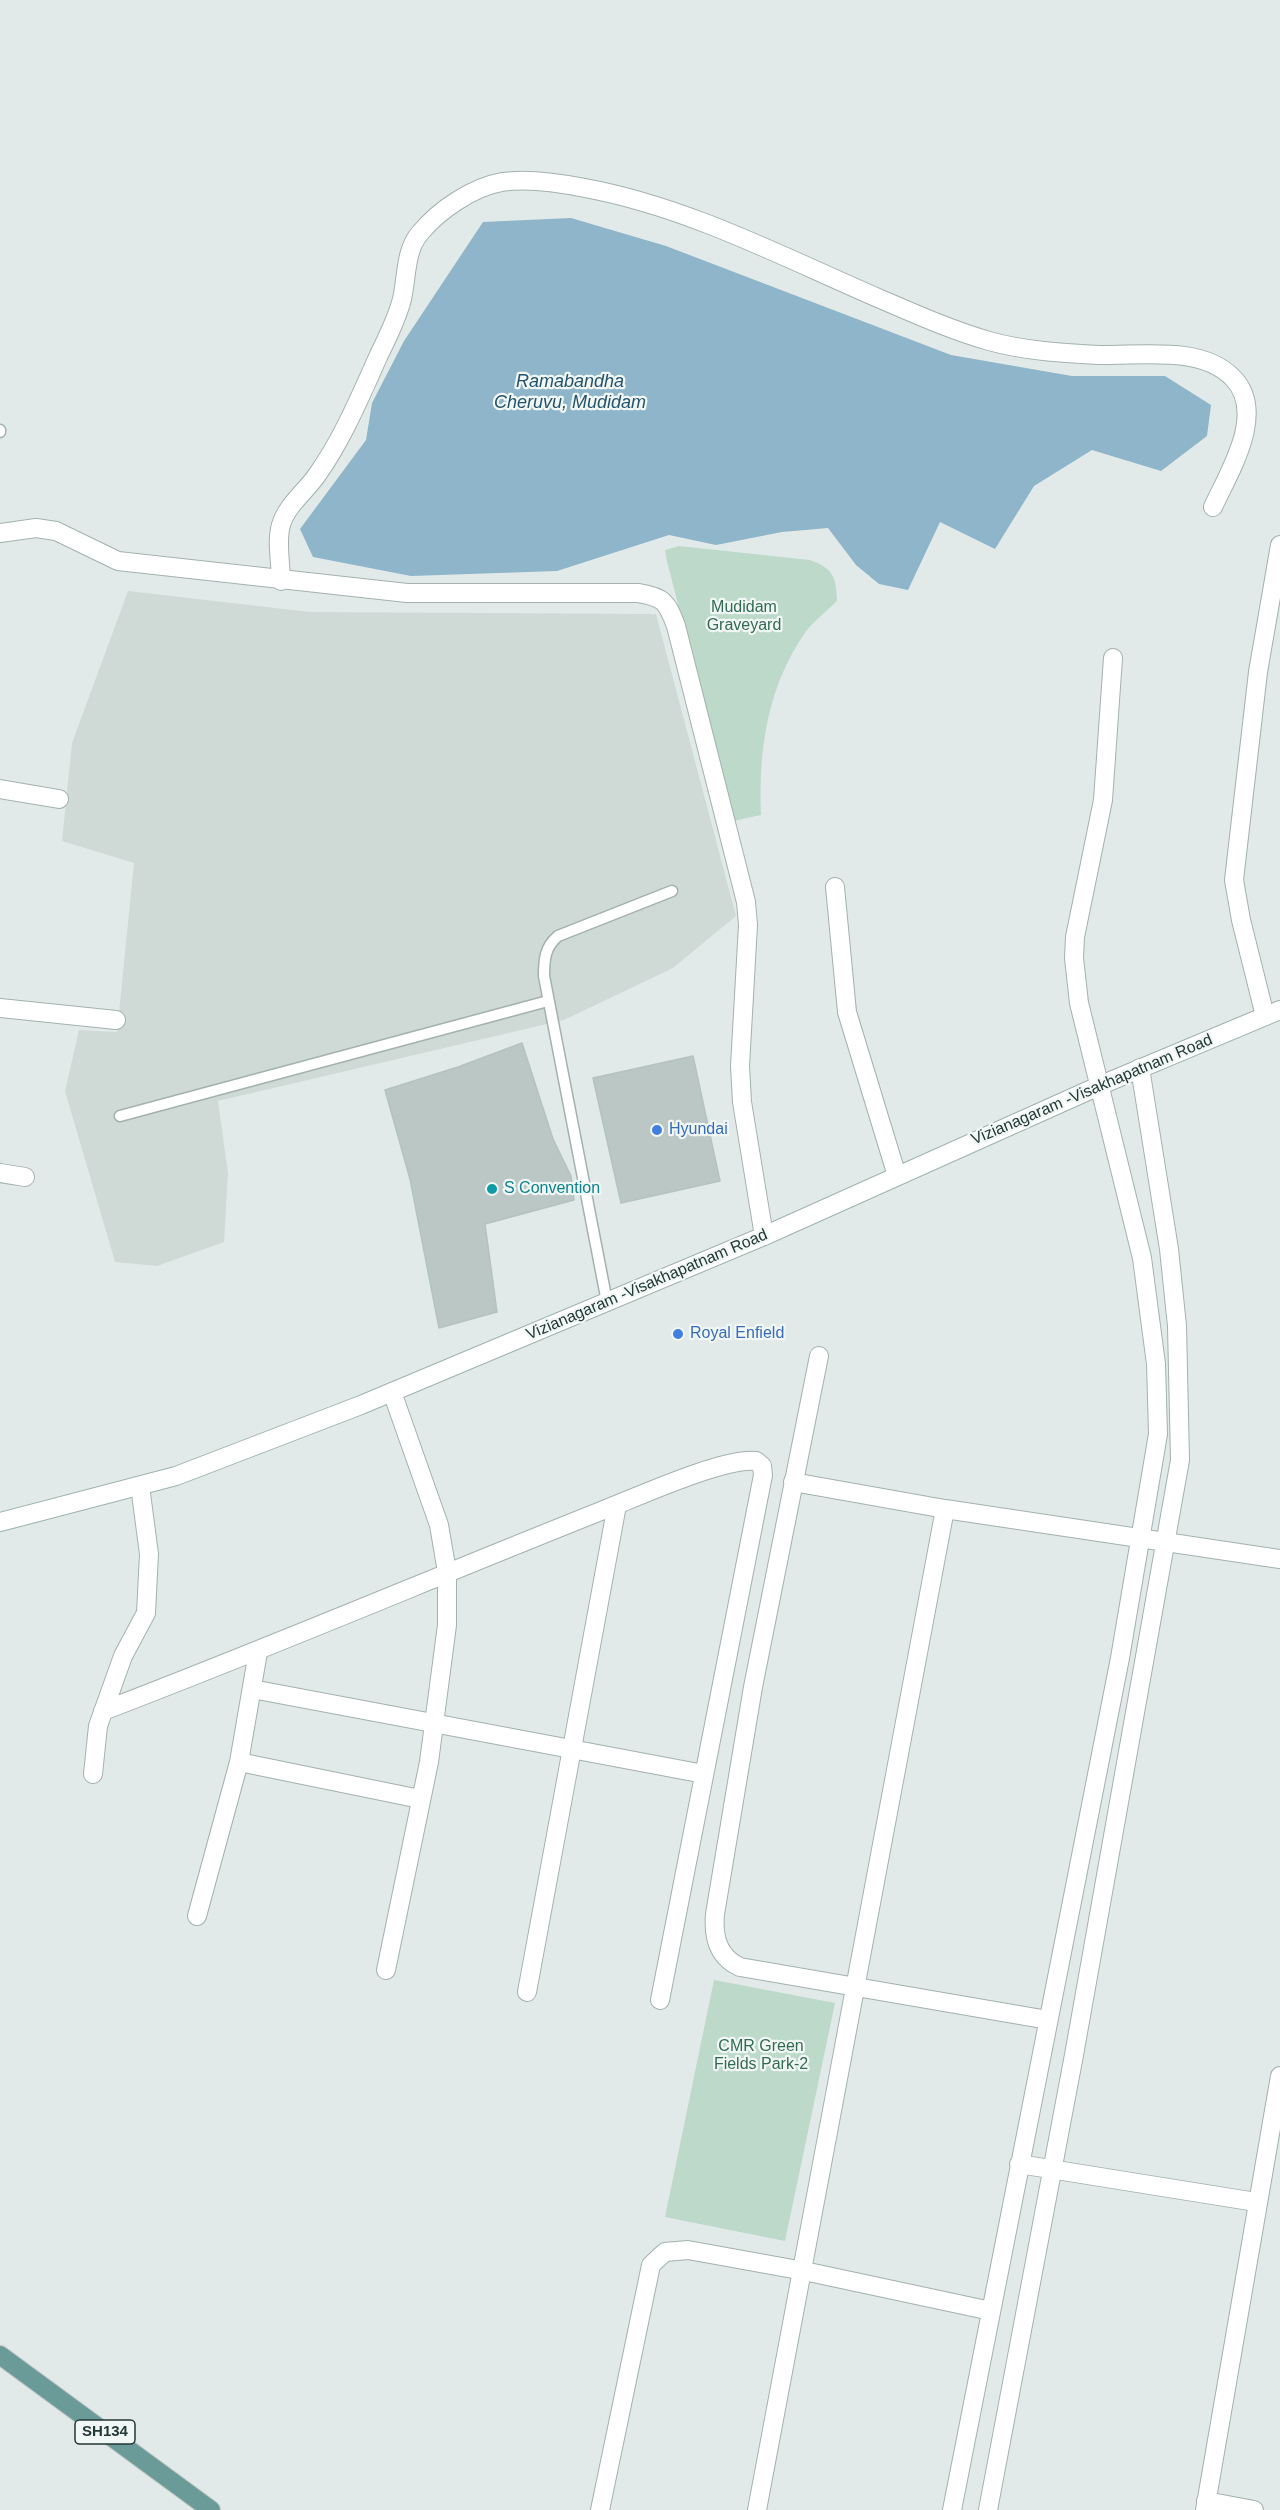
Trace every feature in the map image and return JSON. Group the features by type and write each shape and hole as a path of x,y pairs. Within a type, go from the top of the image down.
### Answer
{"main road":[{"name":"SH134","path":"0,2355 211,2510"}],"street":[{"path":"281,581 281,525 288,511 317,475 341,437 392,327 401,301 413,244 420,233 454,204 487,186 504,182 568,185 608,192 671,210 928,320 1005,345 1047,352 1104,355 1163,353 1212,364 1227,371 1241,388 1246,414 1246,426 1238,451 1213,507"},
{"path":"0,533 36,528 56,531 118,561 281,581 407,593 638,593 662,599 669,609 746,902 748,925 740,1066 742,1102 764,1236"},
{"path":"1273,1013 1241,920 1234,880 1257,672 1280,545"},
{"path":"952,2510 1120,1658 1158,1434 1156,1364 1142,1258 1101,1084 1079,1003 1074,958 1075,937 1103,800 1113,658"},
{"path":"0,789 59,799"},
{"path":"835,887 848,1012 897,1176"},
{"path":"0,1008 116,1020"},
{"name":"Vizianagaram -Visakhapatnam Road","path":"0,1522 176,1476 392,1392 764,1236 1101,1084 1273,1013"},
{"path":"988,2510 1167,1542 1180,1460 1177,1326 1169,1249 1140,1068"},
{"path":"0,1173 24,1177"},
{"path":"819,1356 753,1687 714,1931 722,1954 729,1962 740,1967 854,1989 1048,2020"},
{"path":"386,1970 429,1762 447,1625 447,1572 438,1525 392,1392"},
{"path":"104,1711 258,1652 447,1572 732,1462 748,1460 762,1466 763,1475 660,2000"},
{"path":"793,1482 945,1509 1280,1559"},
{"path":"93,1774 94,1749 104,1711 123,1656 146,1613 149,1554 140,1486"},
{"path":"527,1992 617,1505"},
{"path":"757,2510 804,2271 854,1989 945,1509"},
{"path":"197,1916 239,1762 258,1652"},
{"path":"252,1689 704,1774"},
{"path":"239,1762 420,1798"},
{"path":"1254,2510 1206,2506 1256,2202 1280,2076"},
{"path":"1019,2164 1256,2202"},
{"path":"600,2510 651,2265 658,2256 665,2252 688,2250 804,2271 991,2311"}],"lane":[{"path":"607,1302 548,1002 544,961 550,943 558,936 672,891"},
{"path":"120,1116 548,1002"}],"shaded area":[{"path":"128,591 310,612 656,614 736,916 673,968 564,1020 218,1101 228,1173 224,1242 157,1266 115,1262 65,1091 79,1030 117,1032 134,863 62,841 72,743"}],"green space":[{"name":"Mudidam Graveyard","path":"679,546 810,560 829,571 836,586 837,601 807,630 783,672 775,695 768,718 761,766 761,815 733,821 667,561 665,550"},
{"name":"CMR Green Fields Park-2","path":"714,1980 835,2003 785,2241 665,2217"}],"water":[{"name":"Ramabandha Cheruvu, Mudidam","path":"571,218 666,246 951,355 1072,376 1165,376 1211,405 1207,436 1161,471 1092,450 1034,486 995,549 940,522 908,590 879,584 856,565 828,528 782,532 716,545 669,535 557,571 411,576 313,557 300,529 366,440 372,403 404,341 483,222"}],"building":[{"name":"S Convention","path":"522,1043 553,1139 571,1176 574,1200 485,1224 497,1312 439,1328 410,1179 385,1090 458,1067"},
{"name":"Hyundai","path":"693,1056 720,1181 621,1203 593,1078"}],"place":[{"name":"Hyundai","path":"657,1130"},
{"name":"S Convention","path":"492,1189"},
{"name":"Royal Enfield","path":"678,1334"}]}
